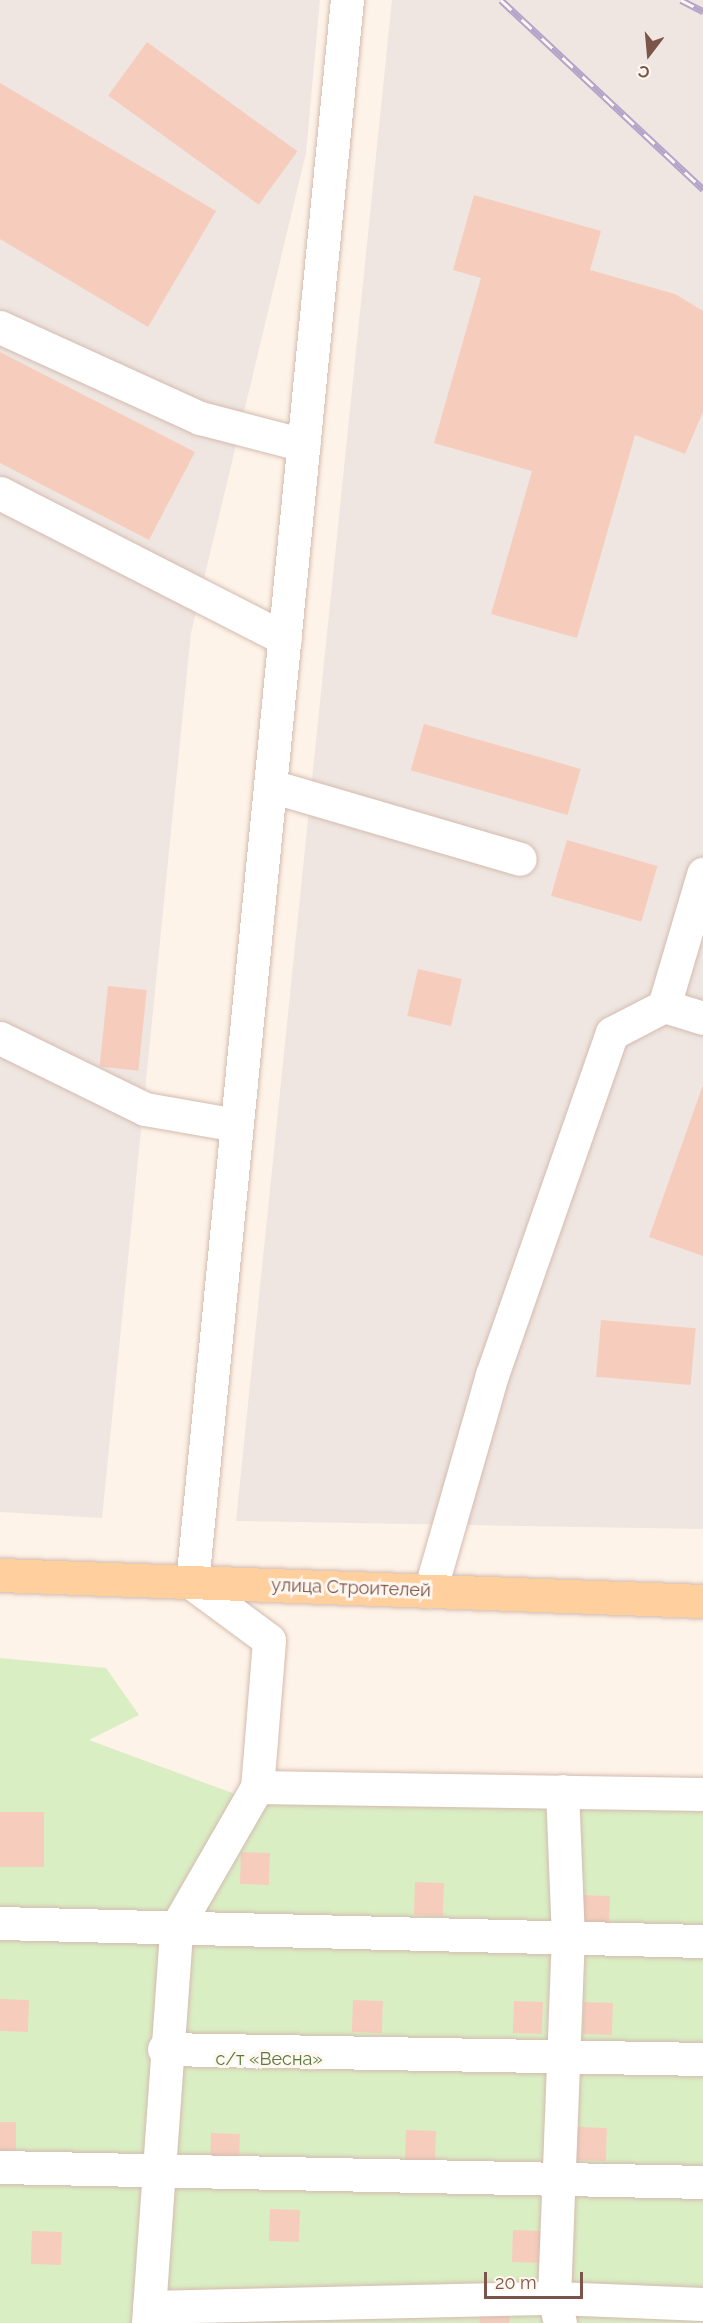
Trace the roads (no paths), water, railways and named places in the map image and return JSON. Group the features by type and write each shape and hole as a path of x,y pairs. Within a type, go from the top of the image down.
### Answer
{"main road":[{"name":"улица Строителей","path":"0,1575 703,1601"}],"street":[{"path":"347,0 192,1583 269,1640 256,1787 176,1928 155,2172 149,2315 557,2311 703,2304"},
{"path":"0,327 200,418 304,445"},
{"path":"0,493 285,639"},
{"path":"270,786 520,859"},
{"path":"664,1006 703,874"},
{"path":"430,1591 492,1376 612,1033 664,1006 703,1018"},
{"path":"0,1038 145,1109 237,1125"},
{"path":"256,1787 703,1794"},
{"path":"557,2311 557,2180 568,1939 562,1791"},
{"path":"0,1923 703,1941"},
{"path":"164,2049 563,2054 703,2059"},
{"path":"0,2168 703,2182"}],"railway":[{"path":"501,0 703,189"},
{"path":"681,0 703,11"}],"park label":[{"name":"с/т «Весна»","path":"269,2059"}]}
